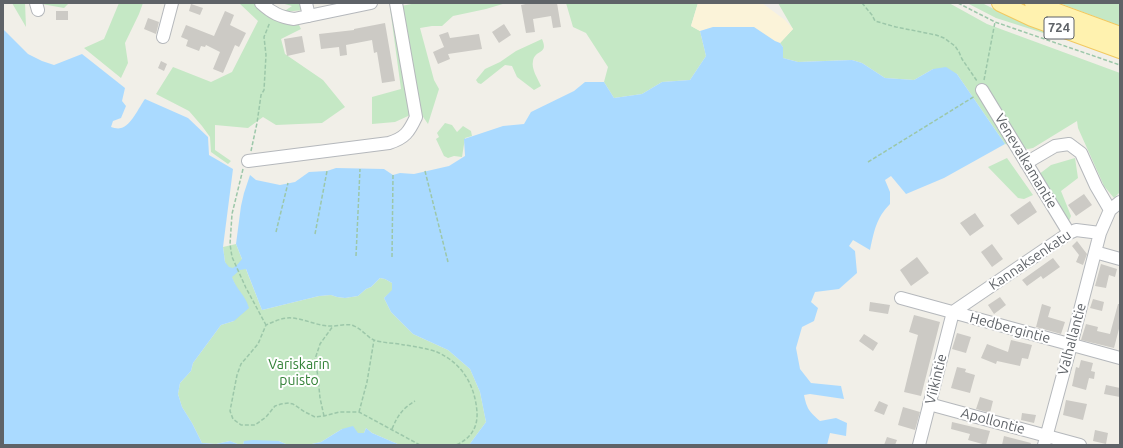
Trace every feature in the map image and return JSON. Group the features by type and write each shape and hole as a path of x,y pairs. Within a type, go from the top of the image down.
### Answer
{"main road":[{"name":"724","path":"1000,3 1032,18 1120,50"},
{"name":"724","path":"1033,3 1120,35"}],"street":[{"path":"163,37 172,3"},
{"path":"261,3 275,14 294,19 371,3"},
{"path":"306,3 309,16"},
{"path":"248,161 389,143 404,136 411,129 416,117 396,3"},
{"name":"Venevalkamantie","path":"982,90 1069,233"},
{"path":"1026,163 1055,146 1069,144 1081,153 1096,186 1110,210"},
{"path":"1100,233 1110,210 1120,202"},
{"name":"Kannaksenkatu","path":"952,312 1069,233 1076,230 1100,233"},
{"name":"Valhallantie","path":"1045,440 1100,233"},
{"path":"1095,252 1120,259"},
{"name":"Hedbergintie","path":"901,298 1120,358"},
{"name":"Viikintie","path":"919,445 952,312"},
{"name":"Apollontie","path":"929,404 1045,440 1080,445"}],"path":[{"path":"862,3 865,4 875,21 896,27 930,33 944,38 955,46 982,90"},
{"path":"958,3 995,22 1120,64"},
{"path":"266,325 242,281 232,257 230,244 232,214 244,167 248,161 257,123 261,96 264,90 266,55 264,38 269,24 275,14"},
{"path":"868,162 968,101 982,90 995,22"},
{"path":"356,256 360,169"},
{"path":"315,234 327,171"},
{"path":"425,171 448,262"},
{"path":"392,257 394,175"},
{"path":"276,232 288,183"},
{"path":"420,445 359,412 339,412 315,417 288,402 275,406 266,417 255,424 240,425 233,419 230,411 237,375 241,364 258,344 266,325 282,319 291,318 320,325 353,325 374,340 436,352 449,359 464,373 471,385 474,395 477,414 475,429 466,440 456,445"},
{"path":"324,416 315,359 320,344 333,326"},
{"path":"359,412 367,382 374,340"},
{"path":"392,429 398,415 415,401"}],"green space":[{"path":"12,3 25,3 26,27"},
{"path":"36,3 69,3 64,8"},
{"path":"119,3 143,3 125,43 128,63 121,78 84,48 104,39"},
{"path":"239,3 255,3 274,17 297,21 301,29 281,39 285,54 323,80 345,107 322,123 276,125 263,117 248,128 215,125 215,150 231,161 228,164 211,152 210,137 189,111 156,94 173,67 211,82 232,72 258,21"},
{"path":"281,3 301,3 304,10 283,12 292,6"},
{"path":"417,3 506,3 453,16 442,26 420,28 434,80 439,89 428,124 419,111 395,122 372,124 372,97 401,89 390,8"},
{"path":"566,3 698,3 691,26 700,31 706,56 690,80 662,82 642,94 614,98 604,82 608,67 586,33 573,27"},
{"path":"778,3 949,3 987,24 1120,73 1120,192 1114,198 1104,186 1078,128 1077,121 1033,148 1028,149 1005,144 957,74 933,69 914,80 885,78 862,63 852,60 798,62 783,58 783,47 780,43 793,29"},
{"path":"967,3 982,3 998,11 1061,36 1062,39 996,18"},
{"path":"1059,3 1120,3 1120,26"},
{"path":"542,39 544,48 534,57 533,61 534,71 541,86 534,90 517,77 512,66 505,65 481,84 476,80 485,69 500,62 516,51"},
{"path":"445,123 452,125 457,132 463,126 471,131 472,136 465,138 462,157 454,156 448,158 444,156 436,139 439,137 437,133"},
{"path":"1007,158 1033,195 1024,199 1018,198 988,167"},
{"path":"1075,158 1078,178 1061,191 1071,216 1069,221 1064,220 1038,175 1051,165"},
{"name":"Variskarin puisto","path":"236,244 262,310 319,296 331,295 345,298 358,296 366,289 371,287 380,278 392,283 393,290 384,298 391,312 413,334 448,350 470,369 480,392 486,422 469,445 400,445 372,433 366,428 364,433 342,429 321,442 307,445 288,445 279,441 244,441 243,445 230,441 216,444 202,443 182,407 178,394 180,383 191,371 193,363 221,325 234,321 235,285 225,262 223,247"}],"sand":[{"path":"698,3 762,3 785,20 793,29 780,43 713,27 700,31 691,26"}],"water":[{"path":"3,26 4,30 28,54 54,65 82,54 125,88 122,101 126,106 121,118 113,121 111,127 125,127 145,99 188,118 208,137 209,155 233,169 223,247 225,262 229,267 233,268 242,259 236,244 241,206 250,175 256,180 280,185 295,182 309,172 327,171 336,168 384,169 393,175 400,173 414,174 449,166 465,156 464,139 503,126 524,124 531,112 574,91 585,82 604,82 614,98 642,94 662,82 690,80 706,56 700,31 713,27 754,27 780,43 783,47 783,58 798,62 852,60 862,63 885,78 914,80 933,69 946,67 957,74 1005,144 944,178 906,194 891,176 885,180 890,192 890,204 885,209 874,231 870,250 853,240 849,246 855,251 857,273 839,289 815,292 811,302 818,308 814,321 802,327 796,348 800,369 811,383 841,386 844,399 810,394 804,395 809,410 820,421 836,418 847,423 846,436 830,433 827,445 469,445 486,422 480,392 470,369 448,350 413,334 391,312 384,298 392,290 392,283 380,278 371,287 366,289 358,296 345,298 331,295 319,296 262,310 246,269 240,270 232,277 246,300 249,308 234,321 221,325 193,363 191,371 180,383 178,394 182,407 202,443 216,444 230,441 240,445 3,445"},
{"path":"353,426 358,433 364,433 366,428 372,433 400,445 307,445 321,442 342,429"},
{"path":"244,441 279,441 288,445 243,445"}],"building":[{"path":"530,3 557,3 561,27 553,28 551,16 533,19 535,32 526,33 521,5"},
{"path":"191,4 203,8 200,15 189,11"},
{"path":"56,11 68,11 68,20 56,20"},
{"path":"225,11 234,15 230,25 246,33 239,47 235,45 223,73 213,69 220,52 206,45 205,47 201,46 199,51 186,46 188,40 181,37 186,25 214,36"},
{"path":"148,18 159,22 156,34 144,29"},
{"path":"385,23 395,81 382,83 377,52 374,53 372,40 346,45 347,55 340,56 339,47 321,49 319,34 354,30"},
{"path":"504,24 511,35 499,43 492,32"},
{"path":"448,32 450,38 479,34 482,49 448,54 450,59 438,64 433,52 444,47 439,35"},
{"path":"302,36 305,52 287,56 284,39"},
{"path":"161,61 167,64 164,71 158,68"},
{"path":"1084,194 1092,205 1076,216 1068,205"},
{"path":"1030,201 1037,212 1018,225 1010,215"},
{"path":"975,213 984,226 970,236 960,223"},
{"path":"1077,241 1087,254 1083,265 1076,262 1079,255 1072,246"},
{"path":"992,244 1003,259 992,267 981,252"},
{"path":"917,257 929,273 911,286 900,270"},
{"path":"1053,258 1060,267 1043,279 1041,276 1027,286 1022,280"},
{"path":"1101,264 1117,269 1115,277 1109,275 1106,288 1095,286"},
{"path":"1000,297 1006,305 994,314 988,305"},
{"path":"1093,299 1104,302 1102,311 1090,308"},
{"path":"870,302 890,305 888,314 869,311"},
{"path":"1042,304 1051,307 1048,317 1065,322 1061,334 1036,327"},
{"path":"1118,304 1120,304 1120,325 1114,348 1081,340 1086,324 1098,327 1097,331 1110,334"},
{"path":"914,315 940,322 921,396 904,392 918,335 909,332"},
{"path":"957,333 971,337 966,353 952,349"},
{"path":"864,334 878,343 873,351 859,341"},
{"path":"1011,340 1032,345 1028,359 1022,358 1020,366 997,361 996,364 981,358 987,344 1008,352"},
{"path":"1081,360 1093,363 1091,371 1095,372 1094,379 1089,378 1086,390 1072,386 1076,367 1079,368"},
{"path":"957,367 966,369 965,372 975,375 970,393 951,388"},
{"path":"1106,385 1120,388 1120,397 1104,394"},
{"path":"980,397 993,401 990,413 976,409"},
{"path":"1066,400 1087,404 1083,420 1063,415"},
{"path":"879,401 888,405 884,415 874,411"},
{"path":"903,407 920,412 915,430 898,425"},
{"path":"1022,413 1036,415 1034,423 1021,420"},
{"path":"952,422 990,431 986,445 968,440 970,434 951,429"},
{"path":"1095,430 1108,433 1106,444 1093,441"},
{"path":"1004,436 1031,443 1030,445 1002,445"},
{"path":"887,437 897,440 895,445 884,445"}]}
